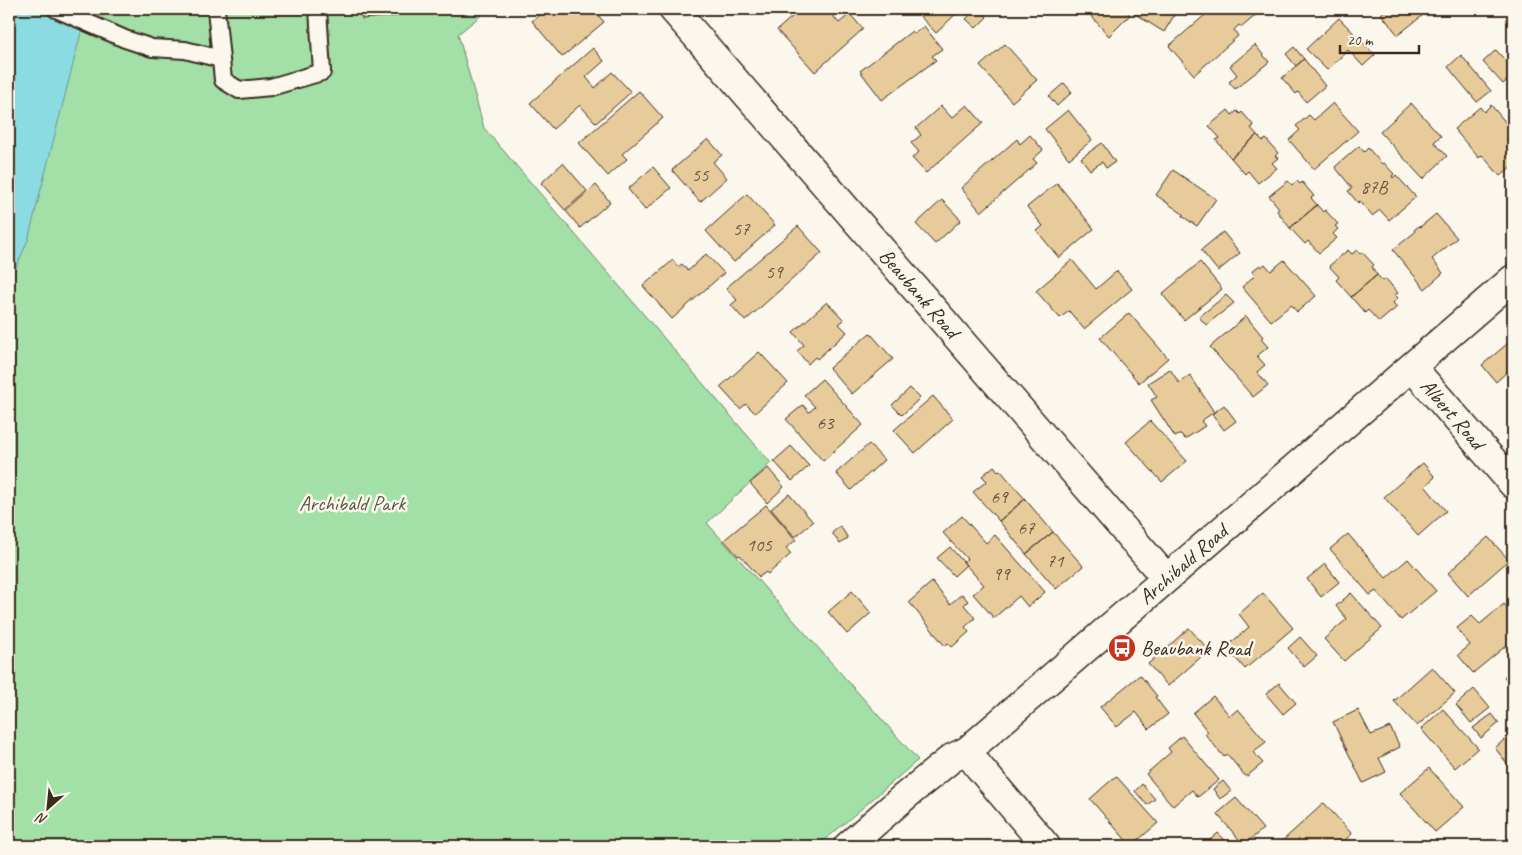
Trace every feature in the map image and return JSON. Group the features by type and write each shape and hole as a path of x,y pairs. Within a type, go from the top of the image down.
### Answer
{"street":[{"name":"Beaubank Road","path":"673,9 1166,578"},
{"name":"Archibald Road","path":"848,846 952,758 967,751 1513,279"},
{"name":"Albert Road","path":"1412,367 1513,484"},
{"path":"967,751 979,768 1046,846"}],"lane":[{"path":"56,9 125,39 152,48 185,50 221,59"},
{"path":"216,9 223,80 239,90 272,87 322,72 318,9"}],"green space":[{"name":"Archibald Park","path":"84,9 489,9 458,34 484,128 771,463 707,523 918,760 818,846 9,846 9,274"}],"water":[{"path":"9,9 87,9 28,240 9,284"}],"building":[{"path":"360,9 396,9 397,16 362,19"},
{"path":"546,9 593,9 604,22 562,57 532,21"},
{"path":"801,9 827,9 839,23 850,14 863,29 815,72 777,30"},
{"path":"921,9 961,9 936,33 917,13"},
{"path":"976,9 979,9 987,17 976,28 966,19"},
{"path":"1099,9 1124,9 1130,15 1109,36 1091,16"},
{"path":"1127,9 1178,9 1164,32"},
{"path":"1212,9 1263,9 1242,27 1239,25 1234,30 1238,36 1194,75 1169,46"},
{"path":"1387,9 1418,9 1423,15 1398,35 1381,14"},
{"path":"1339,18 1375,55 1363,66 1348,50 1327,70 1306,49"},
{"path":"924,26 942,49 932,56 936,60 882,100 860,71 912,31 914,34"},
{"path":"1005,44 1037,80 1012,102 980,66"},
{"path":"1255,45 1269,62 1235,89 1229,82 1237,75 1230,66"},
{"path":"1294,47 1304,59 1296,66 1286,54"},
{"path":"593,48 604,61 586,77 595,88 612,72 631,92 596,123 580,105 553,129 530,103"},
{"path":"1496,50 1513,69 1513,75 1503,84 1483,62"},
{"path":"1461,55 1491,91 1477,102 1448,67"},
{"path":"1304,59 1325,86 1306,102 1282,78"},
{"path":"1064,83 1072,92 1057,106 1049,96"},
{"path":"639,91 663,118 622,154 627,159 608,176 579,143"},
{"path":"1333,103 1358,131 1314,169 1289,140 1300,130 1296,126 1309,115 1314,120"},
{"path":"1411,103 1441,136 1434,142 1447,156 1423,179 1380,132"},
{"path":"967,105 983,123 926,173 912,158 919,152 911,143 921,135 916,128 941,106 952,118"},
{"path":"1491,105 1513,131 1513,165 1500,176 1482,155 1479,158 1454,129 1480,107 1484,112"},
{"path":"1068,110 1092,140 1069,159 1045,129"},
{"path":"1228,110 1232,115 1237,111 1240,114 1242,112 1254,126 1251,128 1257,135 1231,158 1216,140 1220,138 1209,126"},
{"path":"1030,135 1043,150 1033,159 1037,163 981,212 961,188 1017,139 1020,144"},
{"path":"1257,135 1263,141 1266,139 1278,153 1275,156 1278,158 1272,163 1277,168 1258,183 1248,171 1245,174 1231,158"},
{"path":"708,139 722,155 713,162 727,178 700,202 672,170"},
{"path":"1102,143 1115,162 1106,168 1102,162 1090,170 1081,158"},
{"path":"1359,146 1364,152 1368,148 1394,174 1393,178 1396,175 1416,197 1389,220 1380,210 1372,216 1360,201 1358,203 1348,191 1352,188 1335,167"},
{"path":"563,163 587,191 565,210 541,183"},
{"path":"653,167 671,188 645,210 628,189"},
{"path":"1173,170 1216,199 1197,226 1156,195"},
{"path":"1288,181 1292,185 1297,181 1300,184 1302,182 1314,196 1311,198 1317,205 1290,228 1277,211 1279,208 1269,196"},
{"path":"1057,183 1094,229 1059,258 1037,231 1043,226 1027,207"},
{"path":"596,185 610,202 580,228 566,211"},
{"path":"747,194 775,225 734,262 706,231"},
{"path":"942,200 961,220 935,244 916,224"},
{"path":"1317,205 1323,212 1325,210 1338,224 1335,226 1338,229 1333,234 1337,238 1319,253 1308,241 1305,244 1290,228"},
{"path":"1436,214 1457,238 1432,259 1443,273 1425,289 1393,250 1415,232 1414,230"},
{"path":"798,226 822,253 745,321 731,305 737,300 726,288"},
{"path":"1223,232 1240,253 1218,271 1201,250"},
{"path":"1348,250 1352,254 1357,250 1360,254 1362,252 1374,265 1372,267 1377,275 1351,297 1336,280 1339,277 1329,266"},
{"path":"706,254 724,273 672,319 643,286 673,260 678,267 682,264 688,271"},
{"path":"1072,260 1096,289 1117,271 1132,289 1084,329 1069,311 1060,318 1036,291"},
{"path":"1284,260 1316,296 1297,312 1291,305 1271,321 1242,287 1255,275 1252,271 1260,265 1261,267 1265,264 1271,271"},
{"path":"1200,262 1222,289 1184,320 1162,294"},
{"path":"1377,275 1383,281 1386,279 1398,293 1395,295 1398,298 1393,303 1397,307 1379,322 1368,310 1365,313 1351,297"},
{"path":"1226,295 1234,303 1206,325 1199,317"},
{"path":"827,302 844,320 839,324 847,332 817,359 815,357 808,364 797,351 804,345 793,332"},
{"path":"1129,313 1168,358 1139,383 1100,338"},
{"path":"1246,316 1263,337 1261,339 1268,347 1257,356 1265,365 1257,372 1268,385 1253,397 1210,347"},
{"path":"870,333 893,359 852,394 829,368"},
{"path":"1513,339 1513,375 1509,370 1496,382 1482,365"},
{"path":"759,352 788,383 755,413 746,404 740,409 720,387"},
{"path":"1170,369 1179,383 1190,375 1214,412 1201,421 1205,426 1185,439 1181,434 1175,437 1151,400 1157,397 1148,383"},
{"path":"822,379 863,425 823,461 786,419 803,405 809,412 815,407 804,395"},
{"path":"910,388 920,398 902,415 892,405"},
{"path":"933,396 953,419 915,453 894,430"},
{"path":"1224,405 1236,421 1224,430 1212,414"},
{"path":"1150,421 1187,461 1162,482 1126,442"},
{"path":"869,444 884,460 851,490 836,473"},
{"path":"791,446 809,466 792,481 774,461"},
{"path":"1423,463 1435,477 1425,486 1446,511 1418,536 1384,497"},
{"path":"994,466 998,471 1000,470 1025,499 999,521 973,492 987,481 982,476"},
{"path":"768,468 784,487 767,503 750,483"},
{"path":"789,494 813,522 795,537 771,509"},
{"path":"1025,499 1053,532 1026,554 999,521"},
{"path":"766,505 796,540 786,548 791,554 768,574 766,572 759,577 724,540"},
{"path":"962,516 986,543 995,535 1045,592 1028,607 1019,596 994,618 973,594 984,585 963,562 967,559 943,533"},
{"path":"840,526 848,538 840,544 832,533"},
{"path":"1053,532 1083,566 1056,589 1026,554"},
{"path":"1348,534 1386,578 1408,559 1436,591 1401,620 1376,591 1370,595 1330,549"},
{"path":"1488,537 1509,560 1468,596 1448,573"},
{"path":"950,547 966,565 954,576 937,558"},
{"path":"1325,564 1339,582 1321,597 1307,579"},
{"path":"932,582 950,604 962,594 968,601 964,605 975,618 965,627 969,632 952,647 948,643 945,646 909,602"},
{"path":"852,591 871,613 847,634 828,612"},
{"path":"1263,593 1293,628 1245,669 1226,647 1249,627 1239,614"},
{"path":"1351,593 1382,628 1344,661 1324,639 1347,619 1336,606"},
{"path":"1504,604 1513,614 1513,640 1473,673 1458,655 1470,645 1457,628 1472,616 1480,624"},
{"path":"1189,628 1209,650 1168,686 1148,664"},
{"path":"1300,637 1317,656 1304,667 1288,648"},
{"path":"1432,667 1455,693 1417,726 1394,701"},
{"path":"1513,669 1513,688 1504,677"},
{"path":"1140,675 1157,696 1155,697 1168,714 1149,729 1136,712 1117,727 1100,707"},
{"path":"1279,683 1296,703 1283,714 1266,694"},
{"path":"1474,689 1490,708 1471,723 1456,705"},
{"path":"1213,696 1230,716 1238,709 1266,742 1253,752 1263,763 1246,777 1227,754 1224,757 1205,734 1208,732 1193,713"},
{"path":"1443,709 1478,748 1455,768 1421,729"},
{"path":"1358,710 1371,735 1390,727 1400,747 1379,758 1386,772 1363,783 1333,722"},
{"path":"1492,714 1499,723 1481,738 1473,728"},
{"path":"1513,732 1513,764 1510,767 1495,748"},
{"path":"1182,736 1219,780 1198,797 1192,790 1173,806 1146,774 1171,752 1168,748"},
{"path":"1429,768 1464,807 1435,832 1400,793"},
{"path":"1116,776 1158,823 1131,846 1090,799"},
{"path":"1223,781 1231,791 1220,799 1213,789"},
{"path":"1142,784 1155,799 1147,805 1135,791"},
{"path":"1236,798 1263,829 1244,845 1217,814"},
{"path":"1324,803 1352,834 1343,842 1346,846 1282,846 1279,844"},
{"path":"1218,833 1231,846 1203,846"}],"place":[{"name":"Beaubank Road","path":"1122,648"}]}
